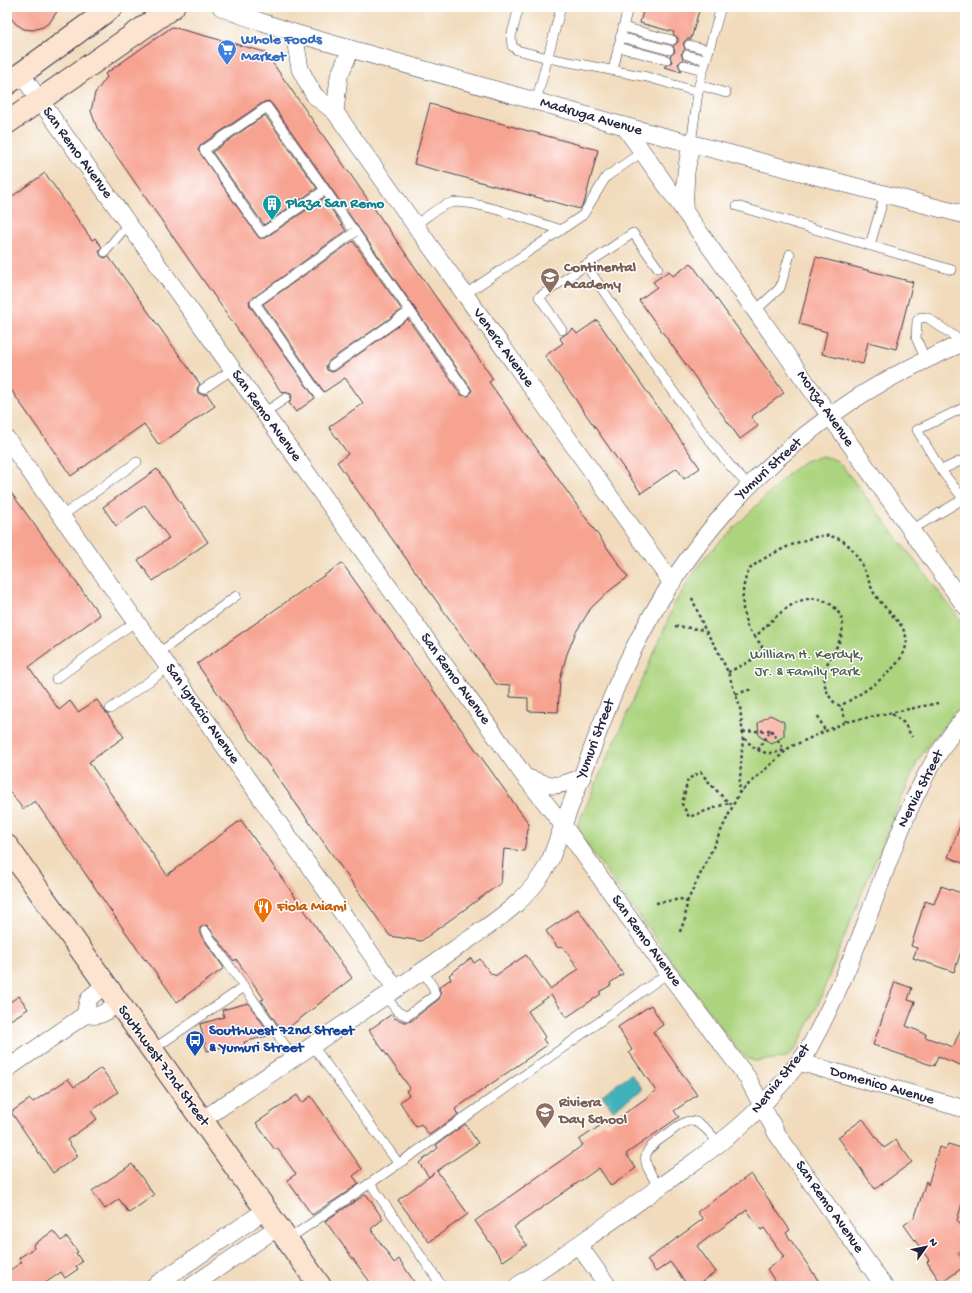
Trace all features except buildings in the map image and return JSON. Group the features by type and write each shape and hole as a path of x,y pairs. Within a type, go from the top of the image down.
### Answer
{"main road":[{"path":"14,79 112,7"},
{"path":"7,123 173,7"},
{"name":"Southwest 72nd Street","path":"7,846 105,986 320,1286"}],"street":[{"name":"Madruga Avenue","path":"220,7 236,14 273,24 294,33 536,102 965,215"},
{"path":"257,7 273,24"},
{"name":"Venera Avenue","path":"294,33 297,56 304,78 315,96 335,112 464,295 672,583"},
{"path":"335,112 339,76 351,49"},
{"name":"San Remo Avenue","path":"14,79 39,100 525,777 563,825 668,973 747,1077 778,1134 884,1286"},
{"name":"Monza Avenue","path":"624,126 965,606"},
{"path":"684,211 686,172 691,144"},
{"name":"Yumuri Street","path":"202,1120 423,972 485,928 532,890 548,865 629,656 672,583 700,541 748,486 787,450 830,416 861,395 965,340"},
{"name":"San Ignacio Avenue","path":"9,445 62,516 164,660 391,993"},
{"name":"Nervia Street","path":"517,1286 580,1246 719,1143 763,1106 799,1062 808,1050 843,976 866,922 896,838 915,793 944,743 965,717"},
{"path":"525,777 549,786 557,786 582,777"},
{"path":"86,1014 86,1002 91,996 105,986"},
{"path":"86,1014 92,1016 101,1015 118,1003"},
{"path":"7,1069 86,1014"},
{"name":"Domenico Avenue","path":"799,1062 965,1109"},
{"path":"154,1286 277,1226"},
{"path":"192,1286 277,1226"},
{"path":"580,1246 608,1286"}],"lane":[{"path":"519,7 512,37 512,46 517,50 548,58 647,77 698,89 726,93"},
{"path":"536,102 561,7"},
{"path":"613,70 628,7"},
{"path":"691,144 698,89 721,7"},
{"path":"622,32 672,40"},
{"path":"622,32 669,50"},
{"path":"690,45 709,50"},
{"path":"618,47 666,60"},
{"path":"687,55 706,60"},
{"path":"684,65 703,70"},
{"path":"325,190 262,234 204,150 267,107 466,391"},
{"path":"464,295 583,215 606,177 642,152"},
{"path":"870,245 885,194"},
{"path":"415,225 449,203 459,201 495,209 562,230"},
{"path":"737,206 952,270"},
{"path":"105,252 128,224"},
{"path":"318,393 255,303 355,232"},
{"path":"562,330 539,297 633,233 658,268"},
{"path":"755,310 780,288 790,254"},
{"path":"586,265 630,332 709,441 748,486"},
{"path":"332,366 410,311"},
{"path":"926,360 916,338 916,321 921,317 928,318 965,340"},
{"path":"203,389 233,369"},
{"path":"264,413 286,398"},
{"path":"911,530 965,499 941,470 916,430 965,407"},
{"path":"941,470 965,459"},
{"path":"62,516 137,462"},
{"path":"110,709 236,596"},
{"path":"56,679 136,621"},
{"path":"205,931 294,1058"},
{"path":"391,993 398,1012 407,1016 435,995 433,987 423,972"},
{"path":"277,1226 370,1183 668,973"},
{"path":"152,1050 244,987"},
{"path":"313,1046 399,1164"},
{"path":"659,1187 646,1166 648,1149 654,1143 684,1123 690,1121 703,1126 719,1143"},
{"path":"370,1183 442,1286"}],"path":[{"path":"728,672 749,662 761,652 762,646 749,633 743,618 744,586 750,569 788,547 820,534 838,539 848,545 862,564 879,600 904,631 906,646 897,662 868,690 840,706"},
{"path":"679,934 685,919 687,902 700,878 739,793 743,737 736,694 728,672 717,648 705,630 692,598"},
{"path":"754,637 787,607 802,600 819,600 835,608 843,622 842,631 838,645 828,660 824,679 825,687 830,697 840,706 846,722"},
{"path":"675,626 705,630"},
{"path":"736,694 752,689"},
{"path":"743,737 758,750 768,754 784,750 824,731 865,716 892,713 938,703"},
{"path":"892,713 904,723 912,737"},
{"path":"818,716 824,731"},
{"path":"743,732 771,730"},
{"path":"771,730 784,750"},
{"path":"758,750 771,730"},
{"path":"739,793 790,747"},
{"path":"728,803 689,817 682,804 688,779 701,772 706,780 724,796 728,803 733,806"},
{"path":"656,903 680,899 687,902"}],"green space":[{"name":"William H. Kerdyk, Jr. & Family Park","path":"822,456 836,460 843,467 965,626 965,701 928,745 917,762 858,902 816,1009 796,1049 785,1058 755,1061 748,1059 736,1048 581,837 578,824 661,637 674,604 703,559 787,475 805,461"}],"water":[{"path":"631,1074 643,1089 613,1110 602,1095"}],"place":[{"name":"Whole Foods Market","path":"227,66"},
{"name":"Plaza San Remo","path":"272,221"},
{"name":"Continental Academy","path":"550,294"},
{"name":"Fiola Miami","path":"263,924"},
{"name":"Southwest 72nd Street & Yumuri Street","path":"195,1057"},
{"name":"Riviera Day School","path":"545,1129"}]}
